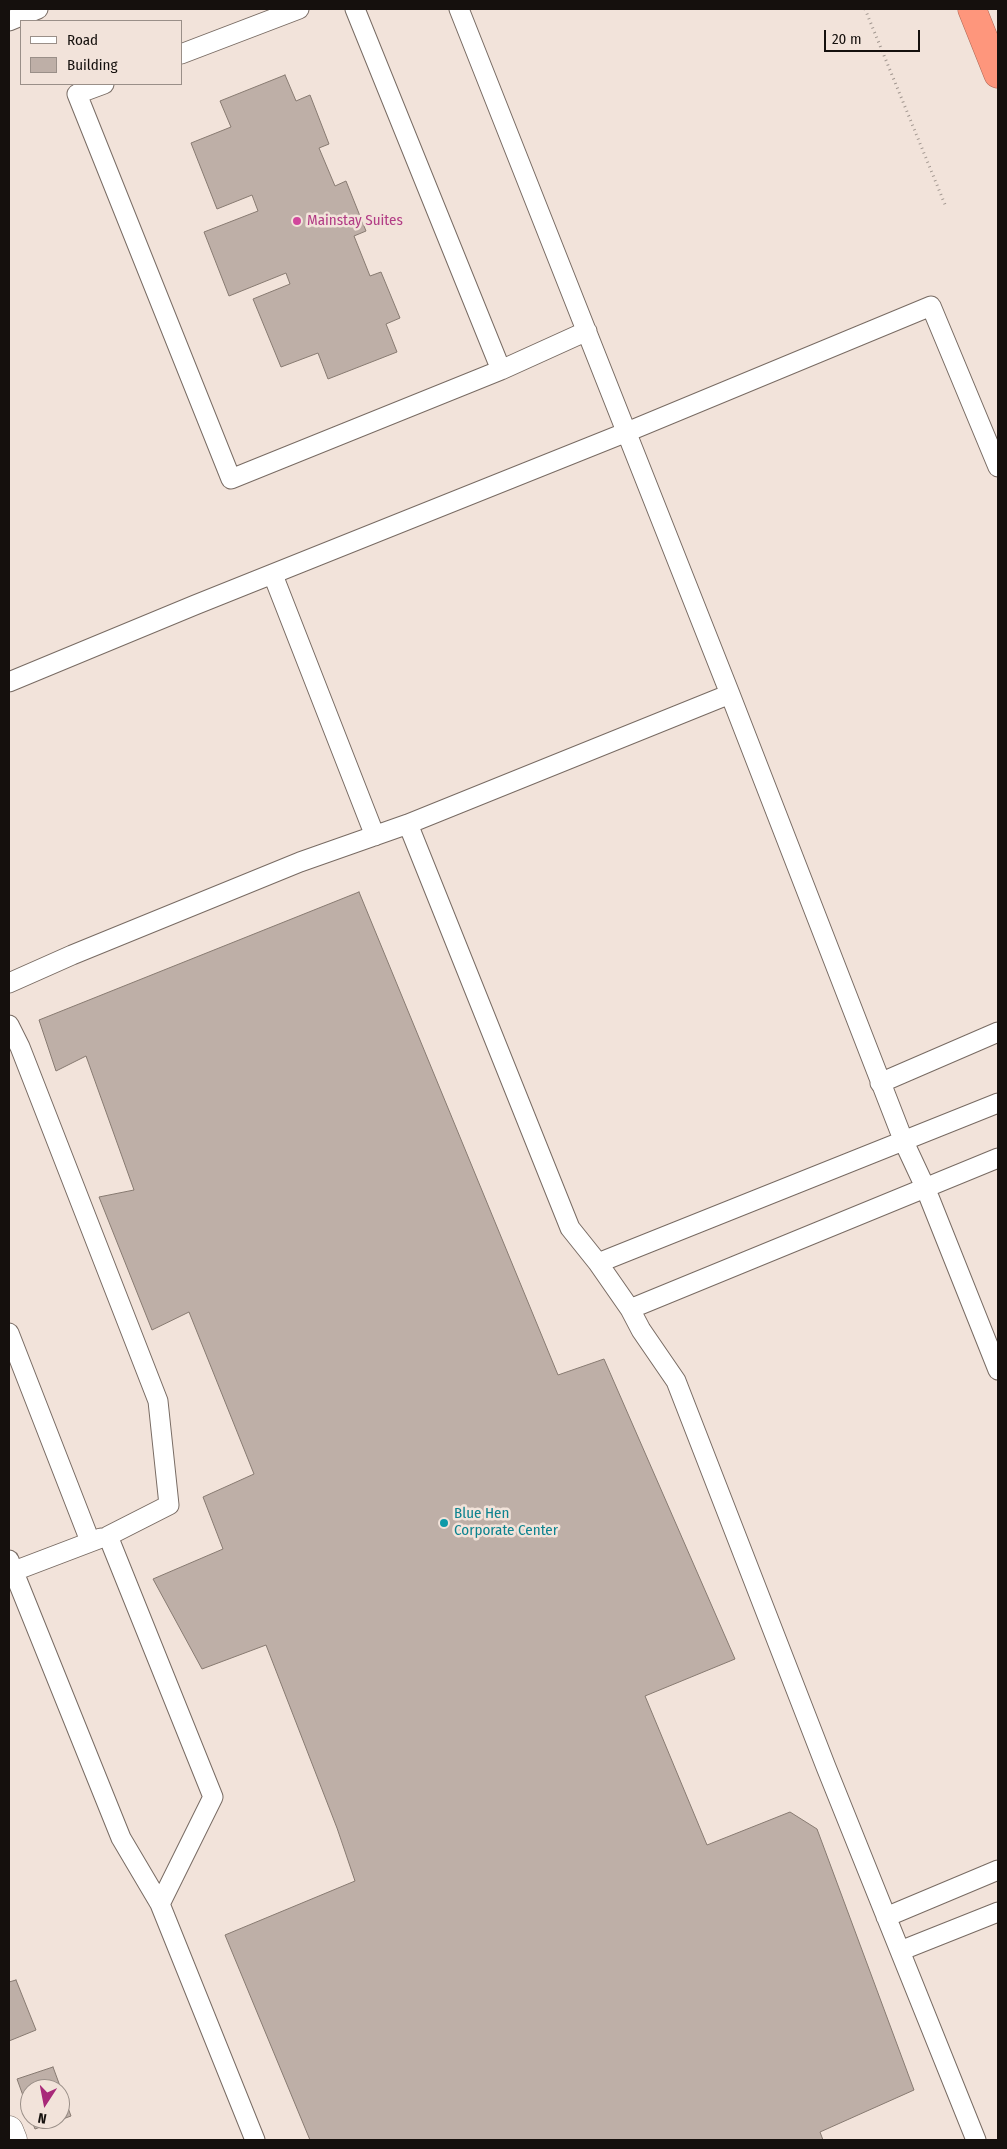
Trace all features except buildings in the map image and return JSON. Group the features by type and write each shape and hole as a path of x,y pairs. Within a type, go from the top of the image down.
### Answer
{"highway":[{"path":"972,9 998,74"}],"street":[{"path":"9,2130 13,2140"}],"lane":[{"path":"9,21 38,9"},
{"path":"182,54 299,9"},
{"path":"355,9 501,370"},
{"path":"459,9 730,694 880,1083 925,1187 998,1370"},
{"path":"98,85 75,89 231,479 501,370 587,330"},
{"path":"9,682 627,432 930,306 998,467"},
{"path":"273,575 375,836"},
{"path":"9,983 72,955 300,862 408,824 730,694"},
{"path":"408,824 570,1228 598,1263 630,1309 641,1330 676,1381 886,1917 976,2140"},
{"path":"9,1025 20,1048 158,1401 169,1505 108,1536 10,1568 121,1838 160,1904 255,2140"},
{"path":"880,1083 998,1032"},
{"path":"598,1263 998,1103"},
{"path":"630,1309 998,1158"},
{"path":"9,1333 90,1541"},
{"path":"108,1536 213,1796 160,1904"},
{"path":"886,1917 998,1870"},
{"path":"900,1951 998,1912"}],"path":[{"path":"865,9 946,207"}],"place":[{"name":"Mainstay Suites","path":"297,221"},
{"name":"Blue Hen Corporate Center","path":"444,1523"}]}
